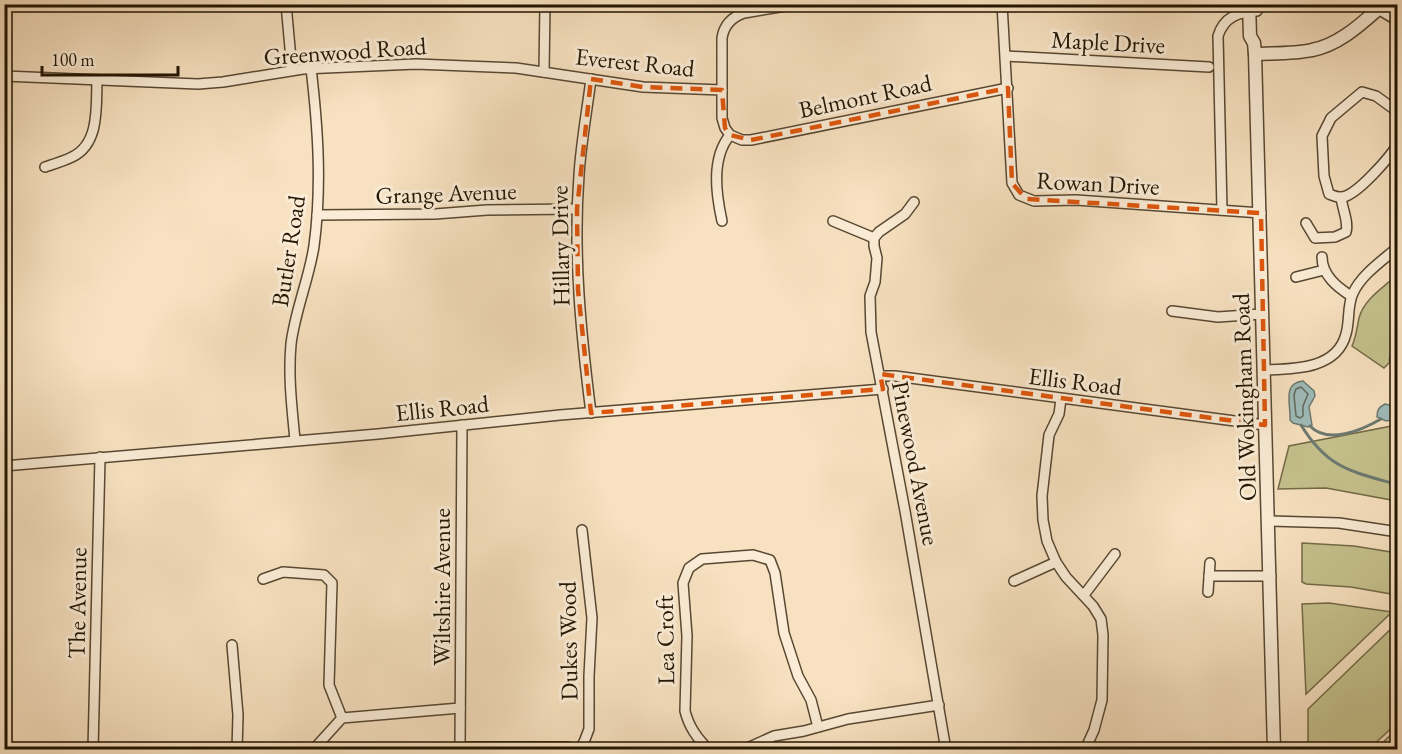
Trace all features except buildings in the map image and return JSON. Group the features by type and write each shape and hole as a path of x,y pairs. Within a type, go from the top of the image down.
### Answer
{"street":[{"path":"286,4 292,70"},
{"path":"544,72 545,4"},
{"path":"722,221 717,199 718,153 730,135 722,118 722,38 725,26 737,15 753,10 798,4"},
{"name":"Rowan Drive","path":"1002,4 1012,183 1019,195 1034,201 1066,200 1261,213"},
{"path":"1255,48 1306,51 1323,47 1352,31 1381,7 1398,21"},
{"path":"1222,210 1218,36 1222,26 1236,14 1253,8"},
{"name":"Old Wokingham Road","path":"1253,8 1258,35 1255,48 1274,750"},
{"name":"Maple Drive","path":"1006,56 1209,67"},
{"name":"Greenwood Road","path":"4,76 198,84 311,68 416,64 478,66 544,72"},
{"name":"Butler Road","path":"295,440 289,379 292,343 313,249 317,215 319,145 311,68"},
{"name":"Everest Road","path":"544,72 643,87 722,90"},
{"name":"Hillary Drive","path":"591,79 581,151 577,209 578,290 591,413"},
{"path":"45,166 74,157 87,144 94,130 97,80"},
{"name":"Belmont Road","path":"730,135 742,140 751,140 1008,88"},
{"path":"1398,112 1376,96 1362,92 1331,118 1324,128 1322,145 1324,176 1329,194 1341,197 1348,195 1375,173 1398,144"},
{"path":"1306,223 1315,238 1335,237 1346,232 1348,226 1343,215 1341,197"},
{"path":"833,221 874,238 905,214 914,202"},
{"name":"Grange Avenue","path":"317,215 577,209"},
{"name":"Pinewood Avenue","path":"874,238 877,258 870,296 871,332 946,750"},
{"path":"1265,370 1316,365 1331,357 1344,340 1352,296 1360,280 1398,247"},
{"path":"1322,257 1324,270 1329,277 1352,296"},
{"path":"1296,277 1324,270"},
{"path":"1172,310 1218,317 1262,314"},
{"name":"Ellis Road","path":"880,376 895,376 1265,425"},
{"name":"Ellis Road","path":"4,466 883,389"},
{"path":"1060,399 1059,414 1049,435 1042,496 1045,530 1056,562 1101,619 1103,635 1102,700 1094,730 1085,750"},
{"name":"Wiltshire Avenue","path":"460,748 462,425"},
{"name":"The Avenue","path":"93,750 100,457"},
{"path":"1268,521 1340,523 1398,532"},
{"name":"Dukes Wood","path":"579,750 590,729 589,676 592,618 582,530"},
{"path":"1084,595 1115,554"},
{"name":"Lea Croft","path":"708,750 698,739 688,722 685,711 687,636 683,583 689,568 702,558 753,555 770,560 775,573 784,633 798,676 811,700 818,727"},
{"path":"1014,581 1056,562"},
{"path":"1208,592 1210,563"},
{"path":"264,579 283,572 324,575 332,583 329,685 342,718"},
{"path":"1209,576 1271,576"},
{"path":"232,645 238,715 237,750"},
{"path":"743,750 774,736 848,719 939,705"},
{"path":"313,750 342,718 460,708"},
{"path":"460,748 568,747 574,750"}],"highlighted area":[{"path":"591,79 643,87 722,90 725,128 730,135 751,140 1008,88 1012,183 1026,199 1261,213 1265,425 880,374 883,389 591,413 578,290 577,209"}],"shaded area":[{"path":"1397,275 1397,355 1384,368 1352,346 1365,305"},
{"path":"1397,425 1397,501 1326,488 1278,489 1289,446"},
{"path":"1302,543 1354,546 1397,553 1397,595 1302,582"},
{"path":"1329,603 1392,612 1306,694 1302,604"},
{"path":"1397,623 1397,723 1369,749 1308,749 1308,709"},
{"path":"1397,729 1397,749 1376,749"}],"water":[{"path":"1303,381 1314,391 1315,396 1309,407 1312,425 1308,427 1290,420 1290,390 1296,383"},
{"path":"1385,404 1397,407 1397,419 1386,421 1377,417 1377,412"}],"waterway":[{"path":"1390,360 1394,338 1392,330 1398,320"},
{"path":"1310,426 1317,432 1335,435 1355,431 1381,419"},
{"path":"1301,425 1311,440 1331,460 1354,471 1398,485"}]}
